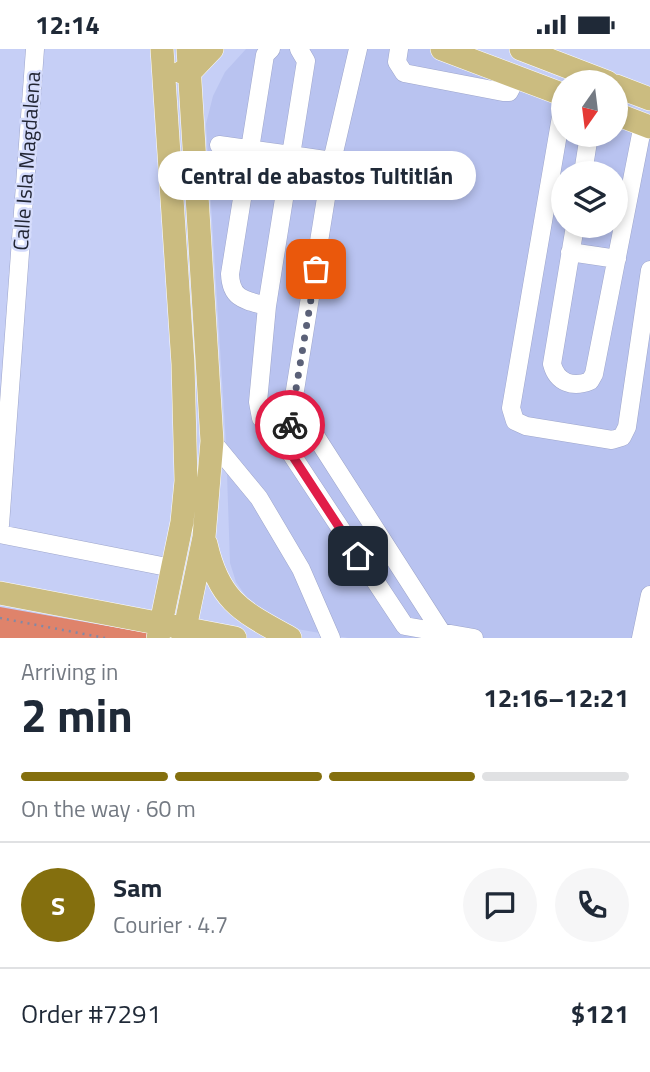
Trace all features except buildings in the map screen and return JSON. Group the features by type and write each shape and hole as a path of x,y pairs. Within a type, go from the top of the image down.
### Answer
{"main road":[{"path":"160,632 186,502 184,363 162,49"},
{"path":"165,72 212,49"},
{"path":"442,49 551,91"},
{"path":"521,49 575,70"},
{"path":"184,634 204,537 212,441 189,60"},
{"path":"628,90 650,99"},
{"path":"628,119 647,126"},
{"path":"184,363 207,363"},
{"path":"204,537 212,572 223,591 250,616 290,638"},
{"path":"0,593 160,632 235,638"}],"street":[{"name":"Calle Isla Magdalena","path":"0,525 35,49"},
{"path":"267,306 237,298 230,288 249,148 265,55 271,49"},
{"path":"299,49 306,61 267,306 261,418 286,446 405,626 474,638"},
{"path":"286,446 295,404 332,161 358,49"},
{"path":"399,49 397,62 404,73 503,92 509,92 517,77"},
{"path":"573,238 552,364 555,375 563,382 582,384 590,381 594,374 647,126"},
{"path":"219,145 332,161"},
{"path":"556,147 512,408 515,421 526,426 612,440 622,437 627,427 650,270"},
{"path":"570,252 617,260"},
{"path":"295,404 442,633"},
{"path":"212,441 259,498 301,569 331,638"},
{"path":"0,534 172,568"},
{"path":"641,638 650,595"}],"path":[{"path":"0,618 106,638"}],"shaded area":[{"path":"246,49 438,49 551,93 551,147 628,147 628,121 650,129 650,638 348,638 297,629 269,616 250,602 236,582 230,563 226,444 206,124 213,96 225,72"},
{"path":"0,607 147,633 146,638 0,638"}],"way so far":[{"path":"290,425 316,269"}],"place":[{"name":"Central de abastos Tultitlán","path":"316,269"}],"route":[{"path":"290,425 286,446 358,556"}]}
